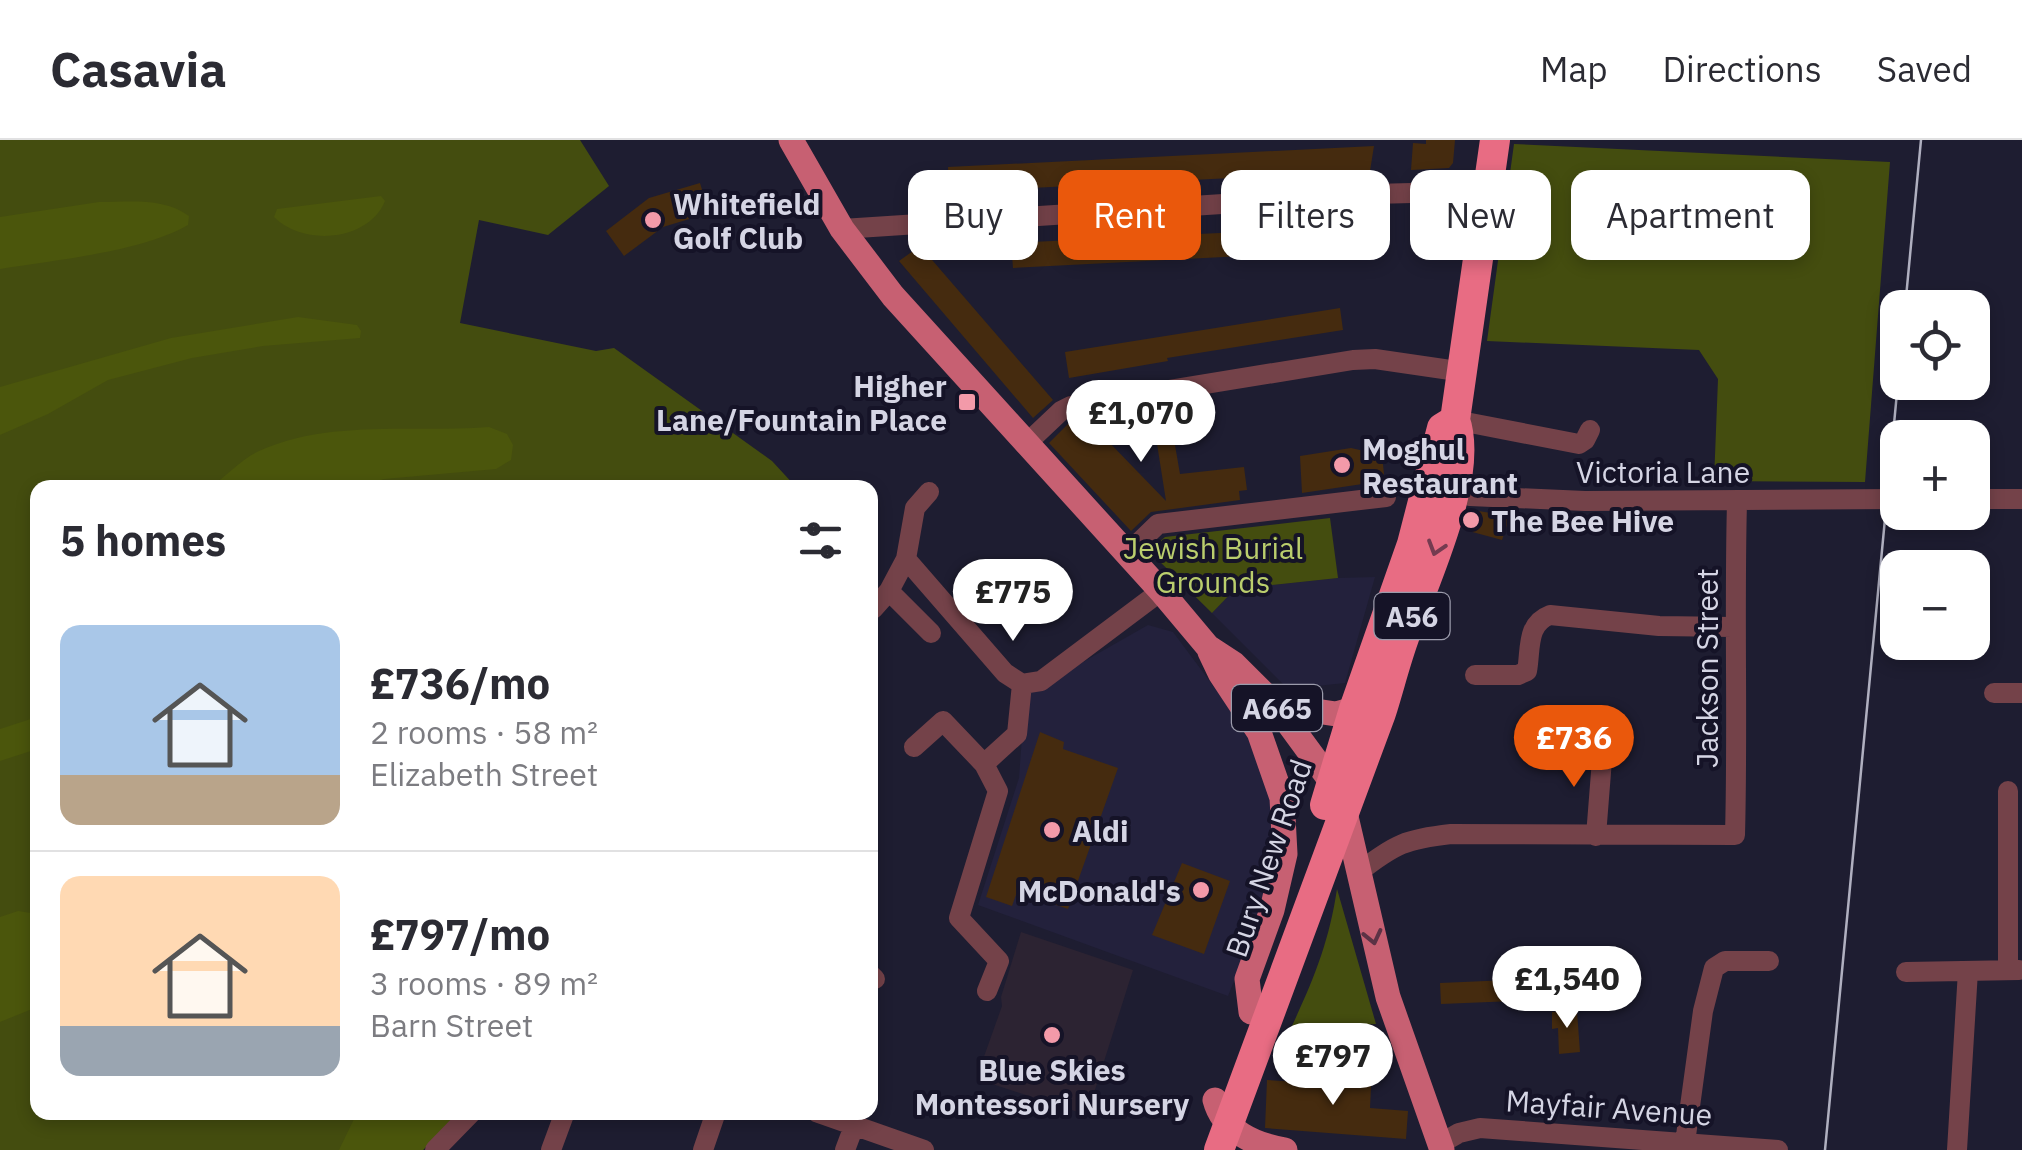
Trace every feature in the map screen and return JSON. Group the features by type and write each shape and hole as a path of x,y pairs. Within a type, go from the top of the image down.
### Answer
{"highway":[{"name":"Bury New Road","path":"1492,170 1495,140"},
{"name":"Bury New Road","path":"1196,1150 1221,1125 1339,796 1354,709 1461,446 1455,420 1480,260"},
{"name":"Bury New Road","path":"1221,1125 1250,1012 1339,796 1382,714 1442,490"}],"main road":[{"name":"A665","path":"791,140 842,229 893,296 1208,647 1234,664 1275,705 1339,796 1388,997 1439,1148"},
{"path":"1208,647 1260,732 1282,798 1285,854 1272,910 1247,979 1250,1012"},
{"path":"1275,705 1336,714 1354,709"},
{"path":"1221,1125 1272,1149"}],"street":[{"path":"842,229 1410,193"},
{"path":"1025,445 1061,410 1160,390 1352,360 1375,359 1464,372"},
{"path":"1455,420 1568,443 1585,440 1590,430"},
{"name":"Victoria Lane","path":"1442,490 1470,496 1584,501 1880,499"},
{"path":"878,603 906,559 915,508 929,492"},
{"path":"1127,554 1158,524 1364,508 1386,497"},
{"path":"1990,498 2022,499"},
{"name":"Jackson Street","path":"1596,836 1734,835 1737,502"},
{"path":"906,559 1005,673 1022,684 1041,682 1161,591"},
{"path":"889,591 931,633"},
{"path":"1475,675 1518,675 1527,671 1532,628 1538,620 1550,616 1658,626 1733,627"},
{"path":"984,764 1017,734 1022,684"},
{"path":"1994,693 2022,693"},
{"path":"914,747 943,721 984,764 998,791 959,918 999,961 988,992"},
{"path":"1359,872 1386,850 1410,838 1451,834 1596,836 1603,747 1542,742"},
{"path":"1906,972 2015,970 2008,790"},
{"path":"1685,1143 1703,1011 1714,968 1725,961 1769,961"},
{"path":"1957,1150 1968,971"},
{"path":"434,1150 464,1120"},
{"path":"551,1150 563,1120"},
{"path":"703,1150 713,1120"},
{"path":"838,1120 924,1150"},
{"path":"845,1150 854,1126"},
{"name":"Mayfair Avenue","path":"1439,1148 1459,1133 1480,1128 1778,1150"}],"shaded area":[{"path":"1375,577 1345,683 1288,689 1212,613 1234,589"},
{"path":"1148,625 1173,632 1247,731 1276,812 1271,889 1228,996 978,905 1019,778 1025,695"},
{"name":"Blue Skies Montessori Nursery","path":"1021,932 1133,970 1087,1115 986,1082 981,1065 1002,1006 1001,997"}],"green space":[{"name":"Whitefield Golf Club","path":"0,140 580,140 609,186 548,235 479,220 460,323 596,351 614,348 772,461 790,480 30,480 30,1120 451,1120 423,1150 0,1150"},
{"path":"1514,144 1890,162 1865,482 1714,481 1718,379 1699,350 1487,341 1498,260 1551,260 1551,170 1510,170"},
{"path":"381,196 385,201 377,214 351,232 318,236 302,233 274,217 277,209"},
{"path":"99,202 169,206 189,216 188,225 122,248 0,269 0,217"},
{"path":"298,317 357,325 360,338 263,346 192,358 108,380 48,414 0,435 0,387 171,338"},
{"path":"489,427 507,434 513,445 511,460 496,469 381,480 219,480 259,451 286,441 343,431"},
{"name":"Jewish Burial Grounds","path":"1330,518 1338,578 1235,589 1212,613 1149,551 1165,537"},
{"path":"30,719 30,751 0,761 0,729"},
{"path":"1337,889 1376,1024 1291,1028 1320,960"},
{"path":"18,911 30,913 30,1010 0,1022 0,917"},
{"path":"354,1120 451,1120 423,1150 339,1150"}],"building":[{"path":"1426,140 1455,140 1449,168 1411,170 1413,143 1426,144"},
{"path":"1374,146 1370,170 1221,170 1221,178 1201,179 1201,170 1058,170 1058,187 1038,188 1038,170 948,167"},
{"name":"Whitefield Golf Club","path":"700,183 709,213 663,227 624,256 606,231 649,198"},
{"path":"1221,233 1221,257 1201,258 1201,234"},
{"path":"1058,241 1058,260 1168,260 1013,268 1012,260 1038,260 1038,242"},
{"path":"908,255 908,260 932,260 1053,400 1033,418 899,261"},
{"path":"1340,308 1343,330 1069,378 1065,352"},
{"path":"1168,405 1180,474 1244,467 1247,490 1239,491 1240,500 1151,512 1131,531 1049,443 1071,421 1075,426 1075,420","holes":["1155,431 1166,501 1104,437"]},
{"name":"Moghul Restaurant","path":"1351,448 1382,455 1384,474 1376,482 1302,493 1300,456"},
{"path":"1472,510 1510,516 1502,540 1465,530"},
{"name":"Aldi","path":"1040,732 1064,742 1063,749 1118,768 1068,909 1017,892 1012,906 986,897"},
{"path":"1182,863 1230,881 1204,954 1152,935"},
{"path":"1558,978 1560,999 1441,1004 1440,983"},
{"path":"1577,1011 1580,1052 1559,1054 1558,1028 1552,1029 1552,1012"},
{"path":"1348,1064 1372,1066 1370,1108 1408,1111 1406,1139 1265,1128 1267,1080 1346,1085"}],"tram line":[{"path":"1907,290 1921,140"},
{"path":"1825,1150 1896,400"}],"place":[{"name":"Whitefield Golf Club","path":"653,220"},
{"name":"Higher Lane/Fountain Place","path":"967,402"},
{"name":"Moghul Restaurant","path":"1342,465"},
{"name":"The Bee Hive","path":"1471,520"},
{"name":"Aldi","path":"1052,830"},
{"name":"McDonald's","path":"1201,890"},
{"name":"Blue Skies Montessori Nursery","path":"1052,1035"}]}
